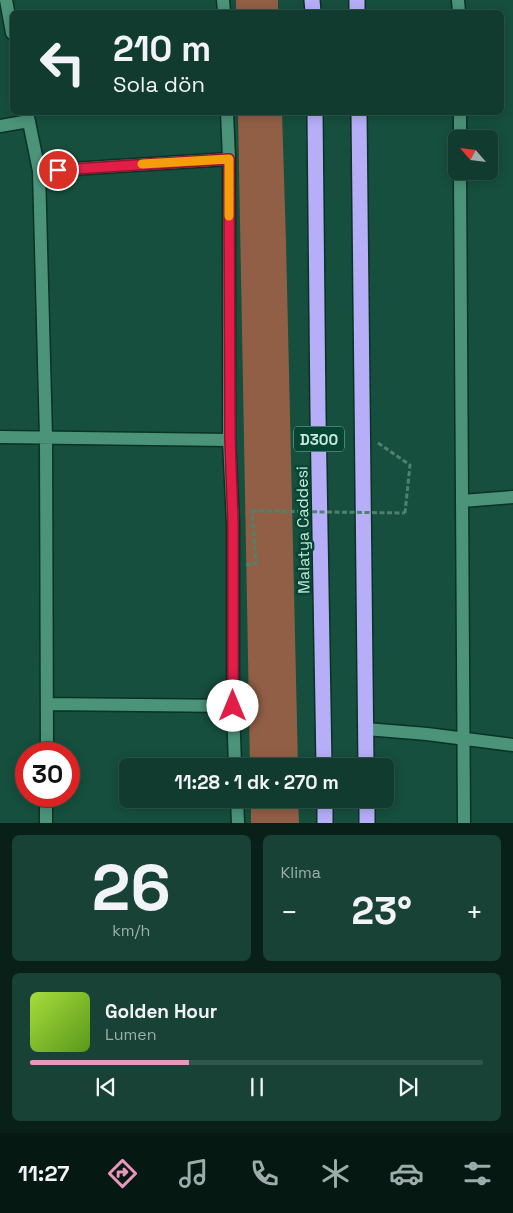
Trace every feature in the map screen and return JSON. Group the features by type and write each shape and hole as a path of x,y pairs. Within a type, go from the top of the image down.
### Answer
{"highway":[{"name":"Malatya Caddesi","path":"315,115 324,758"},
{"name":"D300","path":"359,115 366,758"},
{"path":"325,808 325,823"},
{"path":"367,808 367,823"}],"street":[{"path":"6,0 10,22"},
{"path":"227,115 235,758"},
{"path":"460,115 460,130"},
{"path":"0,126 28,117 39,171 46,437 47,742"},
{"path":"39,171 229,159"},
{"path":"460,180 464,823"},
{"path":"0,437 230,440"},
{"path":"462,501 513,497"},
{"path":"47,704 233,706"},
{"path":"366,729 513,745"},
{"path":"46,807 46,823"},
{"path":"237,808 238,823"}],"path":[{"path":"256,563 252,511 406,513 410,465 362,434"}],"shaded area":[{"path":"236,0 278,0 278,10 236,10"},
{"path":"238,115 282,115 298,758 250,758"},
{"path":"251,808 298,808 299,823 251,823"}],"slow traffic":[{"path":"142,164 229,159 229,216"}],"route":[{"path":"58,170 229,159 233,706"}]}
